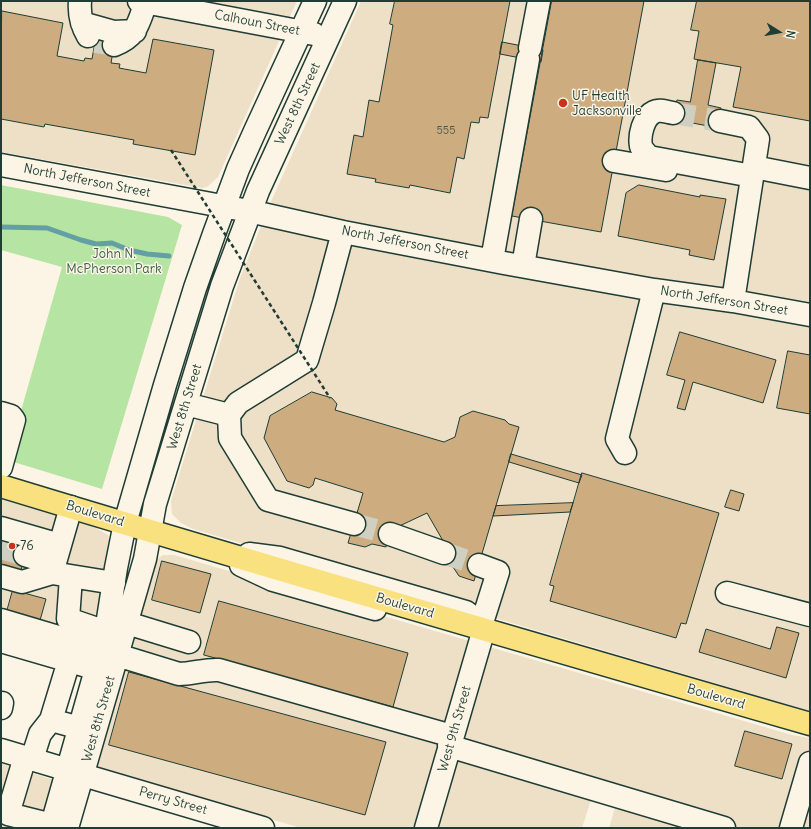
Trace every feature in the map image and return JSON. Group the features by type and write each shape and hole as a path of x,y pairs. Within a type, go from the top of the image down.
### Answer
{"main road":[{"name":"Boulevard","path":"1,486 206,549"},
{"name":"Boulevard","path":"482,627 810,724"}],"street":[{"path":"80,1 82,23 87,36 105,44 126,40 135,31 142,2"},
{"name":"West 8th Street","path":"57,827 75,773 105,652 114,583 125,523 180,335 204,260 224,207 255,131 315,1"},
{"name":"West 8th Street","path":"75,773 80,728 105,652 127,622 145,559 155,504 222,286 249,211 345,1"},
{"path":"492,260 539,1"},
{"name":"Calhoun Street","path":"142,2 182,5 329,37"},
{"path":"82,23 114,32 135,31"},
{"path":"673,113 664,111 654,112 646,119 641,133 641,147 648,157 752,176"},
{"path":"720,121 749,127 758,139 732,301"},
{"path":"614,161 752,176 810,178"},
{"name":"North Jefferson Street","path":"1,165 249,211 343,232 523,266 654,290 732,301 810,315"},
{"path":"523,266 531,219"},
{"path":"343,232 307,360 238,402 229,415 230,438 268,500 354,524"},
{"path":"625,453 616,439 654,290"},
{"path":"186,404 229,415"},
{"path":"1,413 11,416 14,420 1,467"},
{"path":"72,507 60,565 68,619 105,652"},
{"path":"1,528 60,565 88,578 114,583"},
{"path":"390,534 444,553"},
{"path":"206,549 273,580 458,633 482,627"},
{"path":"25,556 60,565"},
{"path":"1,576 22,582 60,565"},
{"name":"West 9th Street","path":"426,828 498,572 479,565"},
{"path":"727,593 810,616"},
{"path":"1,620 180,674 219,670 451,741 724,828"},
{"path":"127,622 189,642"},
{"path":"1,641 69,662 105,652"},
{"path":"57,827 8,814 28,758 40,734 51,720 69,662"},
{"path":"1,703 1,708"},
{"path":"51,720 80,728"},
{"name":"Perry Street","path":"1,750 263,828"},
{"path":"791,828 810,763"}],"path":[{"path":"171,150 330,398"}],"shaded area":[{"path":"1,1 297,1 218,177 207,187 202,188 1,152"},
{"path":"361,1 810,1 810,711 193,529 181,523 172,514 171,501 240,278 269,206"},
{"path":"1,498 89,524 108,535 111,548 99,636 1,627"},
{"path":"163,555 174,555 792,735 810,738 810,828 609,828 616,804 592,797 582,828 301,828 93,768 155,560"},
{"path":"1,763 57,781 43,828 1,828"}],"green space":[{"name":"John N. McPherson Park","path":"1,185 168,217 182,225 102,489 7,460 62,267 1,250"}],"building":[{"path":"395,1 510,1 488,118 480,117 479,123 471,122 464,159 457,157 450,193 410,185 409,188 375,182 376,179 347,174 354,135 363,137 369,100 379,102 393,25 390,24"},
{"path":"552,1 644,1 601,232 512,216"},
{"path":"697,1 810,1 810,121 733,107 741,67 694,59 699,31 691,30"},
{"path":"2,11 63,23 57,56 84,61 85,58 92,59 96,36 115,40 111,63 120,64 119,68 146,73 153,39 214,50 195,155 133,144 134,140 45,124 44,127 1,119"},
{"path":"502,42 543,50 541,62 500,54"},
{"path":"698,60 716,63 708,105 721,108 719,128 671,119 677,100 690,102"},
{"path":"639,185 700,197 700,195 726,199 714,260 689,255 690,250 618,236 626,193"},
{"path":"680,332 776,360 763,403 693,382 685,410 677,408 685,380 667,375"},
{"path":"788,351 810,355 810,414 777,408"},
{"path":"312,392 332,398 337,404 335,410 444,442 455,437 460,417 473,411 505,420 509,424 519,427 474,581 459,576 453,567 441,563 446,546 427,513 391,530 386,547 372,544 365,547 348,543 363,493 315,478 313,485 309,488 287,481 264,438 270,416"},
{"path":"511,454 582,475 579,483 509,462"},
{"path":"582,473 719,513 686,624 681,623 676,638 550,601 554,586 550,585"},
{"path":"731,490 744,494 739,511 725,507"},
{"path":"573,503 570,512 493,516 496,506"},
{"path":"1,531 30,539 19,577 1,572"},
{"path":"162,561 211,574 200,613 152,600"},
{"path":"13,590 46,599 39,624 6,615"},
{"path":"219,601 408,653 393,707 204,655"},
{"path":"777,627 799,633 786,678 699,652 706,629 770,649"},
{"path":"129,672 386,742 365,815 109,745"},
{"path":"745,731 792,744 782,779 735,766"}],"waterway":[{"path":"1,227 47,228 96,244 112,243 129,250 147,254 169,256"}],"tunnel":[{"path":"95,42 114,45"},
{"path":"673,113 720,121"},
{"path":"354,524 390,534"},
{"path":"1,548 25,555"},
{"path":"444,553 479,565"}],"place":[{"name":"UF Health Jacksonville","path":"563,103"},
{"name":"76","path":"12,546"}]}
